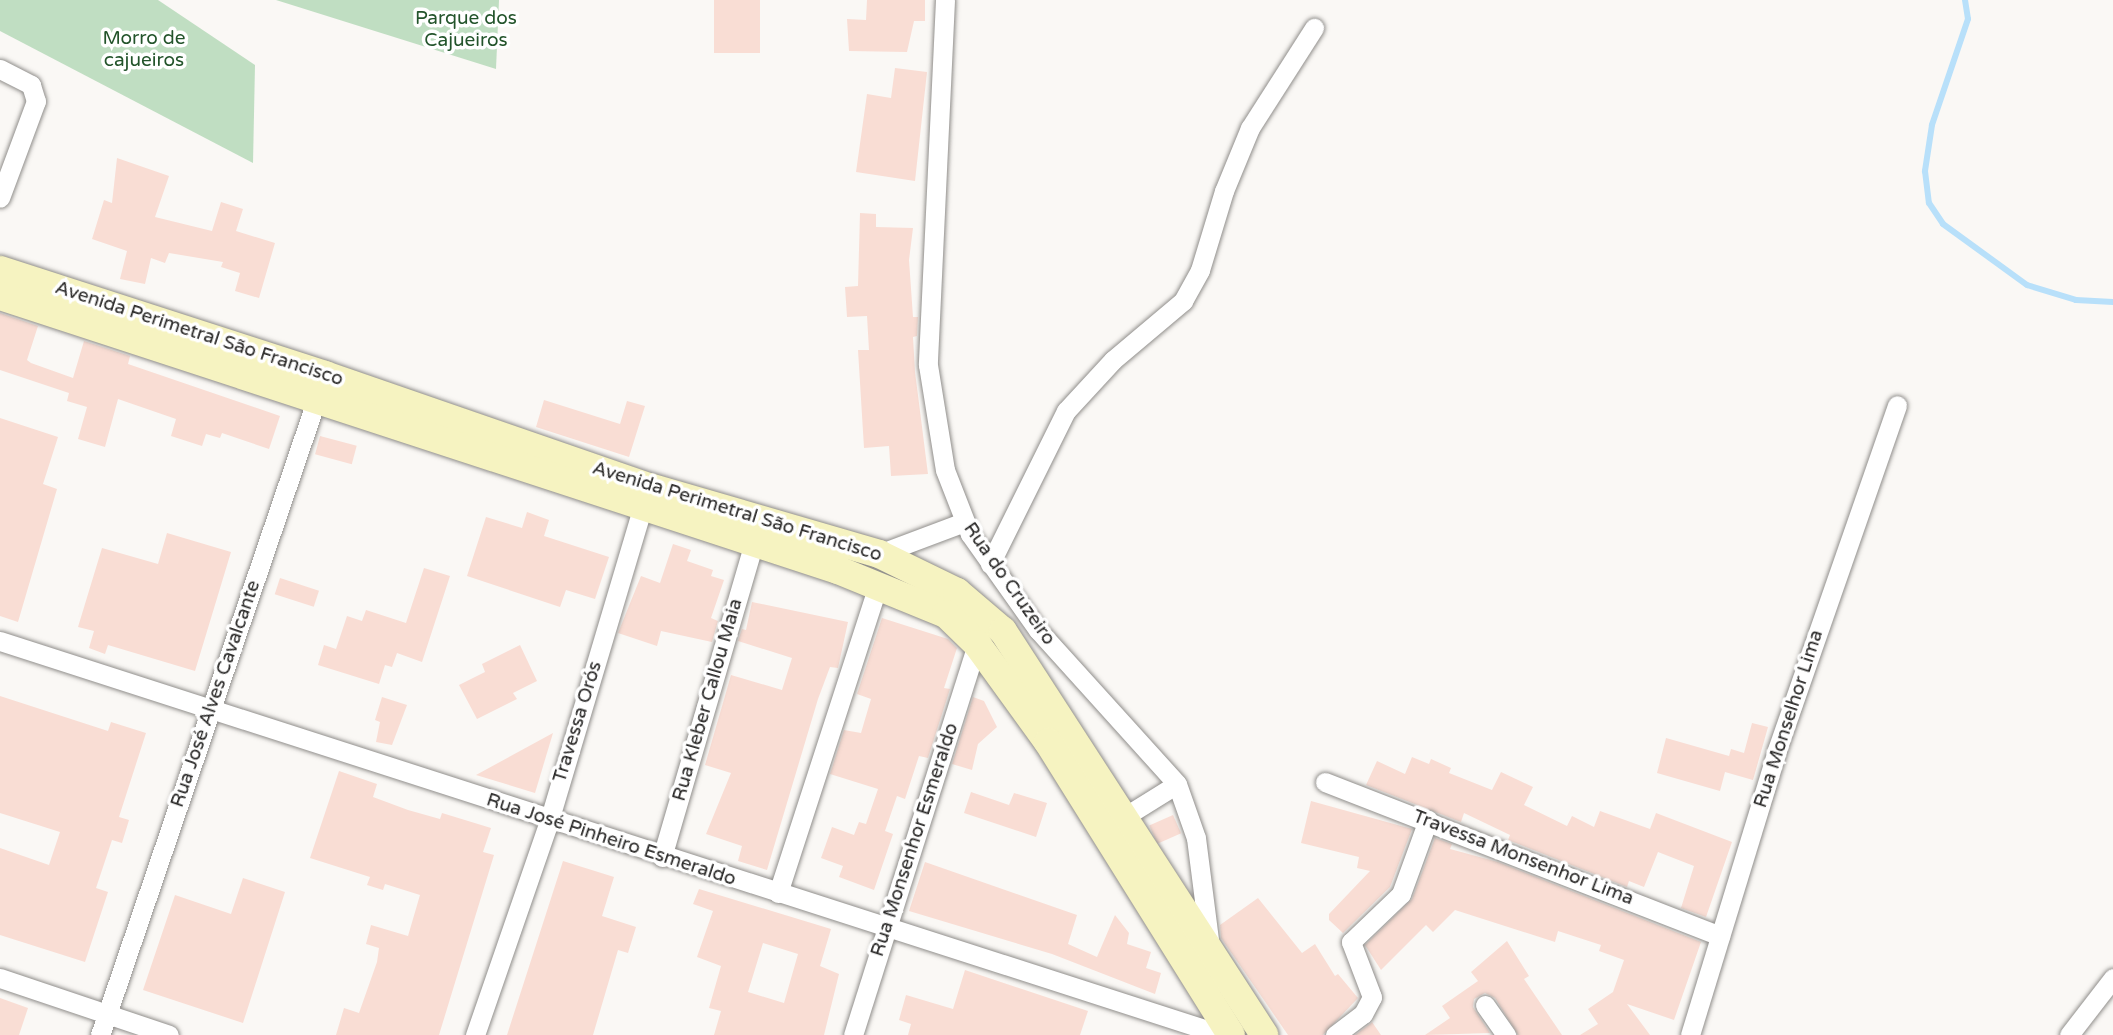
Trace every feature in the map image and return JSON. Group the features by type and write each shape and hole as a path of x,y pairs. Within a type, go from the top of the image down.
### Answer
{"main road":[{"name":"Avenida Perimetral São Francisco","path":"0,270 321,386 646,497 754,543 878,585 946,614 977,644 1056,754 1231,1035"},
{"name":"Avenida Perimetral São Francisco","path":"0,296 321,386"},
{"name":"Avenida Perimetral São Francisco","path":"646,497 879,554 957,592 1003,631 1264,1035"}],"street":[{"name":"Rua do Cruzeiro","path":"945,0 928,365 945,470 964,522 990,564 1038,630 1177,783 1196,838 1211,955"},
{"path":"990,564 1066,411 1112,359 1183,301 1200,270 1224,191 1251,128 1314,28"},
{"path":"0,69 31,85 37,100 0,198"},
{"name":"Rua José Alves Cavalcante","path":"100,1035 321,386"},
{"name":"Rua Monselhor Lima","path":"1690,1035 1777,750 1897,405"},
{"name":"Travessa Orós","path":"475,1035 549,821 646,497"},
{"path":"879,554 964,522"},
{"name":"Rua Kleber Callou Maia","path":"662,857 754,543"},
{"path":"778,893 878,585"},
{"name":"Rua José Pinheiro Esmeraldo","path":"0,641 549,821 1223,1035"},
{"name":"Rua Monsenhor Esmeraldo","path":"853,1035 977,644"},
{"name":"Travessa Monsenhor Lima","path":"1325,782 1720,936"},
{"path":"1124,817 1177,783"},
{"path":"1335,1035 1363,1014 1372,997 1370,984 1354,961 1351,942 1401,894 1412,874 1428,820"},
{"path":"0,978 169,1035"},
{"path":"2069,1035 2113,978"},
{"path":"1485,1005 1506,1035"}],"green space":[{"name":"Morro de cajueiros","path":"0,0 158,0 255,65 253,163 0,31"},
{"name":"Parque dos Cajueiros","path":"276,0 499,0 496,69"}],"building":[{"path":"714,0 760,0 760,53 714,53"},
{"path":"867,0 925,0 925,21 914,21 907,52 849,51 847,19 866,20"},
{"path":"895,68 927,72 915,181 856,172 867,94 891,98"},
{"path":"117,158 169,176 155,217 212,231 221,202 243,209 236,231 275,243 259,298 235,291 240,273 221,267 223,262 169,253 165,263 151,258 145,284 120,279 127,251 92,239 104,200 112,203"},
{"path":"860,213 876,214 876,227 913,228 909,260 913,317 918,317 917,336 913,337 915,372 928,474 891,476 889,446 864,448 858,350 869,350 867,316 847,317 845,287 858,286"},
{"path":"0,313 38,326 27,360 31,363 73,378 84,341 130,356 128,364 280,416 269,449 222,433 220,438 206,434 202,446 171,436 176,419 118,399 105,447 78,439 87,407 67,401 69,393 0,370"},
{"path":"544,400 620,424 627,401 645,406 629,457 536,427"},
{"path":"0,418 58,437 43,484 57,489 18,622 0,616"},
{"path":"320,436 357,446 352,464 315,454"},
{"path":"527,512 549,520 544,536 609,557 595,599 566,590 560,607 467,576 486,517 522,528"},
{"path":"167,533 231,552 195,671 108,645 105,654 89,648 94,631 78,627 102,548 158,564"},
{"path":"673,544 691,550 687,561 713,570 711,576 724,580 711,618 718,621 712,642 661,631 657,646 618,633 641,576 660,583"},
{"path":"424,568 450,576 422,662 397,653 392,667 385,665 379,684 318,665 324,645 336,649 347,616 362,621 366,610 406,623"},
{"path":"280,578 319,591 314,607 275,594"},
{"path":"752,602 848,622 838,668 830,667 818,699 767,870 738,861 742,846 706,834 731,773 705,765 731,675 782,690 792,658 738,641 742,629 746,630"},
{"path":"882,618 948,639 957,648 944,688 950,689 928,758 919,756 905,799 897,796 885,831 893,834 874,890 839,877 843,866 821,858 832,827 854,835 859,822 866,824 878,789 830,774 844,730 861,733 871,699 857,694"},
{"path":"520,645 537,681 513,693 517,699 477,719 459,685 485,672 482,664"},
{"path":"0,696 108,731 111,722 146,733 119,817 129,820 122,843 112,840 96,888 108,892 85,962 0,935 0,848 49,865 60,832 0,813"},
{"path":"382,697 407,705 392,745 376,742 380,722 375,720"},
{"path":"973,697 984,701 997,727 978,744 972,770 952,764"},
{"path":"1752,723 1768,727 1753,780 1725,772 1720,791 1657,773 1666,738 1729,756 1731,749 1744,753"},
{"path":"553,733 535,793 476,775"},
{"path":"1412,757 1429,764 1431,759 1451,768 1449,773 1492,790 1501,772 1533,787 1524,805 1567,826 1572,816 1594,827 1600,811 1650,829 1656,813 1732,842 1706,917 1681,908 1694,866 1658,852 1644,887 1629,881 1627,887 1508,840 1510,835 1464,813 1461,822 1366,785 1377,761 1405,774"},
{"path":"339,771 377,784 373,797 440,819 442,813 491,828 483,852 494,855 439,1035 336,1035 344,1008 359,1013 377,962 379,948 366,944 371,925 408,936 420,895 385,884 383,890 367,885 370,877 310,858"},
{"path":"971,792 1009,805 1014,793 1047,803 1036,837 964,813"},
{"path":"1311,801 1412,829 1390,887 1343,933 1329,920 1329,914 1370,871 1357,868 1359,857 1301,843"},
{"path":"1173,815 1181,833 1157,844 1149,826"},
{"path":"1435,838 1452,844 1450,849 1498,862 1701,942 1674,1020 1627,1004 1650,1035 1580,1035 1598,1024 1588,1009 1613,992 1624,960 1599,951 1601,945 1558,931 1555,942 1455,910 1433,932 1426,925 1381,970 1365,945 1412,899"},
{"path":"563,861 614,877 602,916 636,927 628,953 618,950 593,1035 507,1035"},
{"path":"925,862 1077,915 1068,944 1097,957 1115,915 1129,933 1127,944 1151,952 1146,968 1161,973 1155,994 1052,954 909,911"},
{"path":"243,878 285,892 243,1023 143,990 175,895 231,914"},
{"path":"699,889 831,929 820,966 839,974 824,1035 714,1035 721,1011 709,1008 721,966 697,957 713,911 693,904","holes":["763,943 798,954 784,1003 748,992"]},
{"path":"1258,898 1302,953 1315,944 1335,976 1338,974 1358,998 1323,1035 1288,1035 1221,938 1220,925"},
{"path":"1507,941 1529,976 1524,979 1562,1035 1518,1035 1495,998 1485,993 1474,999 1473,1007 1490,1033 1425,1035 1450,1018 1442,1006 1478,981 1471,972"},
{"path":"965,970 1088,1011 1080,1035 908,1035 911,1024 899,1020 906,995 953,1009"},
{"path":"0,998 28,1008 19,1035 0,1035"},
{"path":"1372,1022 1381,1035 1355,1035 1370,1024"}],"waterway":[{"path":"1965,0 1968,19 1932,125 1925,171 1929,203 1943,224 2027,285 2076,300 2113,302"}]}
